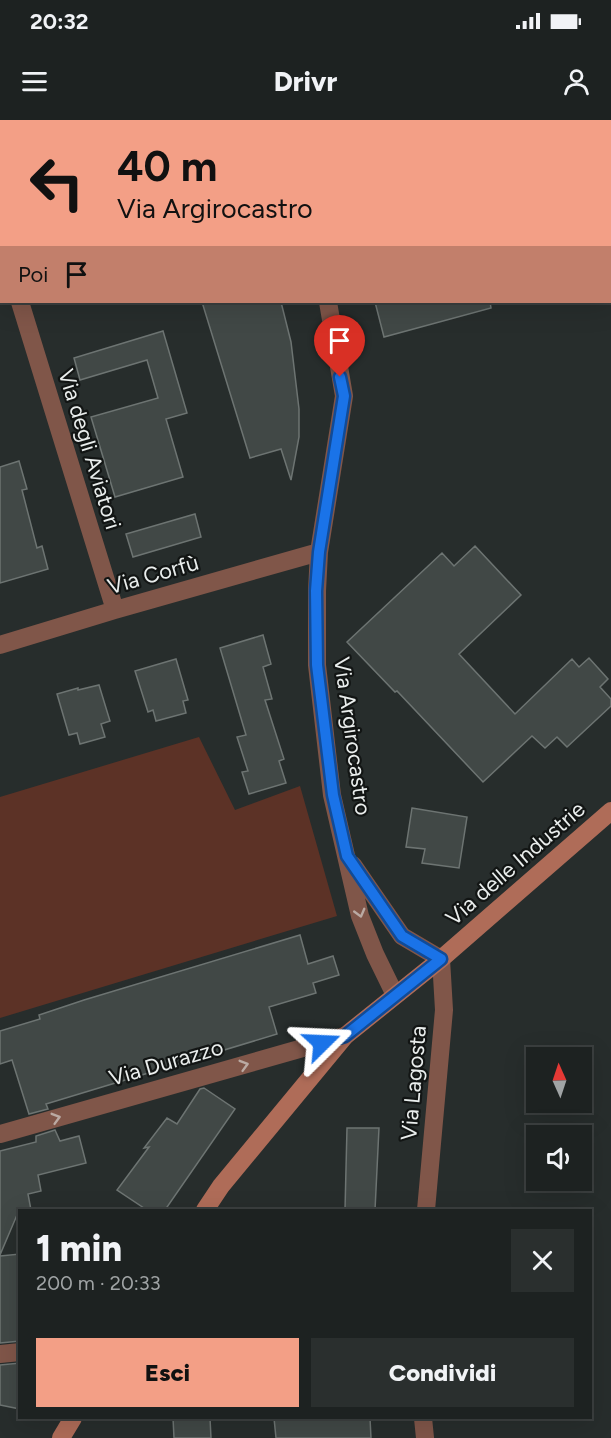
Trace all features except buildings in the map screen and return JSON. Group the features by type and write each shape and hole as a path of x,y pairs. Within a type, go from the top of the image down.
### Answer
{"street":[{"name":"Via degli Aviatori","path":"20,303 115,610"},
{"name":"Via Argirocastro","path":"328,303 344,396 319,552 316,591 317,665 333,795 360,916 395,995"},
{"name":"Via Corfù","path":"0,645 319,552"},
{"name":"Via delle Industrie","path":"206,1209 221,1186 345,1036 441,959 611,811"},
{"name":"Via Argirocastro","path":"347,856 402,936 441,959"},
{"name":"Via Lagosta","path":"426,1209 444,1010 441,959"},
{"name":"Via Durazzo","path":"0,1134 345,1036"},
{"path":"0,1354 18,1352"},
{"path":"63,1437 72,1419"},
{"path":"423,1419 425,1438"}],"shaded area":[{"path":"199,737 235,810 300,786 337,916 0,1018 0,797"}],"route":[{"path":"322,1043 345,1036 441,959 402,936 347,856 333,795 317,665 316,591 319,552 344,396 340,377"}]}
